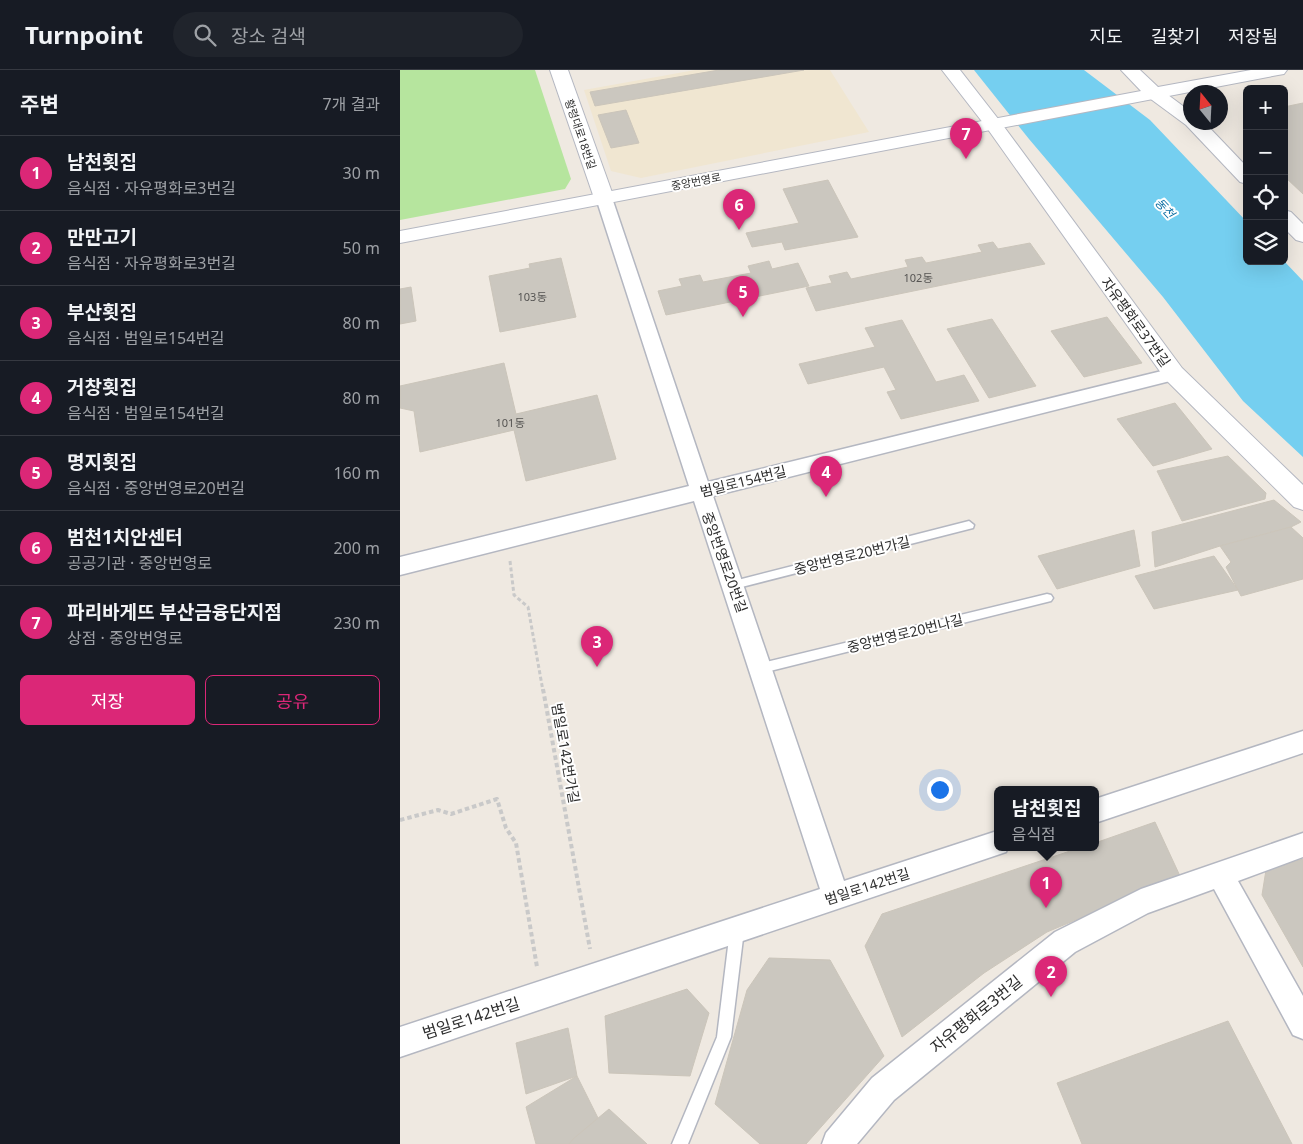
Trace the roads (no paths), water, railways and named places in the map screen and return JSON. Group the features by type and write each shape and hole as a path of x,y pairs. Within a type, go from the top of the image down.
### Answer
{"street":[{"name":"황령대로18번길","path":"559,70 604,198"},
{"name":"자유평화로37번길","path":"951,70 1174,374 1303,500"},
{"path":"1130,70 1145,95 1183,117"},
{"name":"중앙번영로","path":"400,237 1278,70"},
{"path":"1200,130 1244,175"},
{"name":"중앙번영로20번길","path":"604,198 700,492 762,668 836,897"},
{"path":"1288,220 1303,236"},
{"name":"범일로154번길","path":"400,566 1174,374"},
{"path":"1099,810 1303,742"},
{"name":"범일로142번길","path":"400,1042 994,844"},
{"name":"자유평화로3번길","path":"837,1144 883,1089 1065,942 1141,902 1303,845"},
{"path":"1220,874 1303,1025"}],"lane":[{"name":"중앙번영로20번가길","path":"734,585 969,525"},
{"name":"중앙번영로20번나길","path":"762,668 1047,598"},
{"path":"680,1144 724,1037 737,930"}],"water":[{"name":"동천","path":"974,70 1084,70 1150,120 1243,218 1243,265 1288,265 1303,281 1303,457 1243,401 1163,297 1029,139"}],"place":[{"name":"파리바게뜨 부산금융단지점","path":"966,159"},
{"name":"범천1치안센터","path":"739,230"},
{"name":"명지횟집","path":"743,317"},
{"name":"거창횟집","path":"826,497"},
{"name":"부산횟집","path":"597,667"},
{"name":"남천횟집","path":"1046,908"},
{"name":"만만고기","path":"1051,997"}]}
